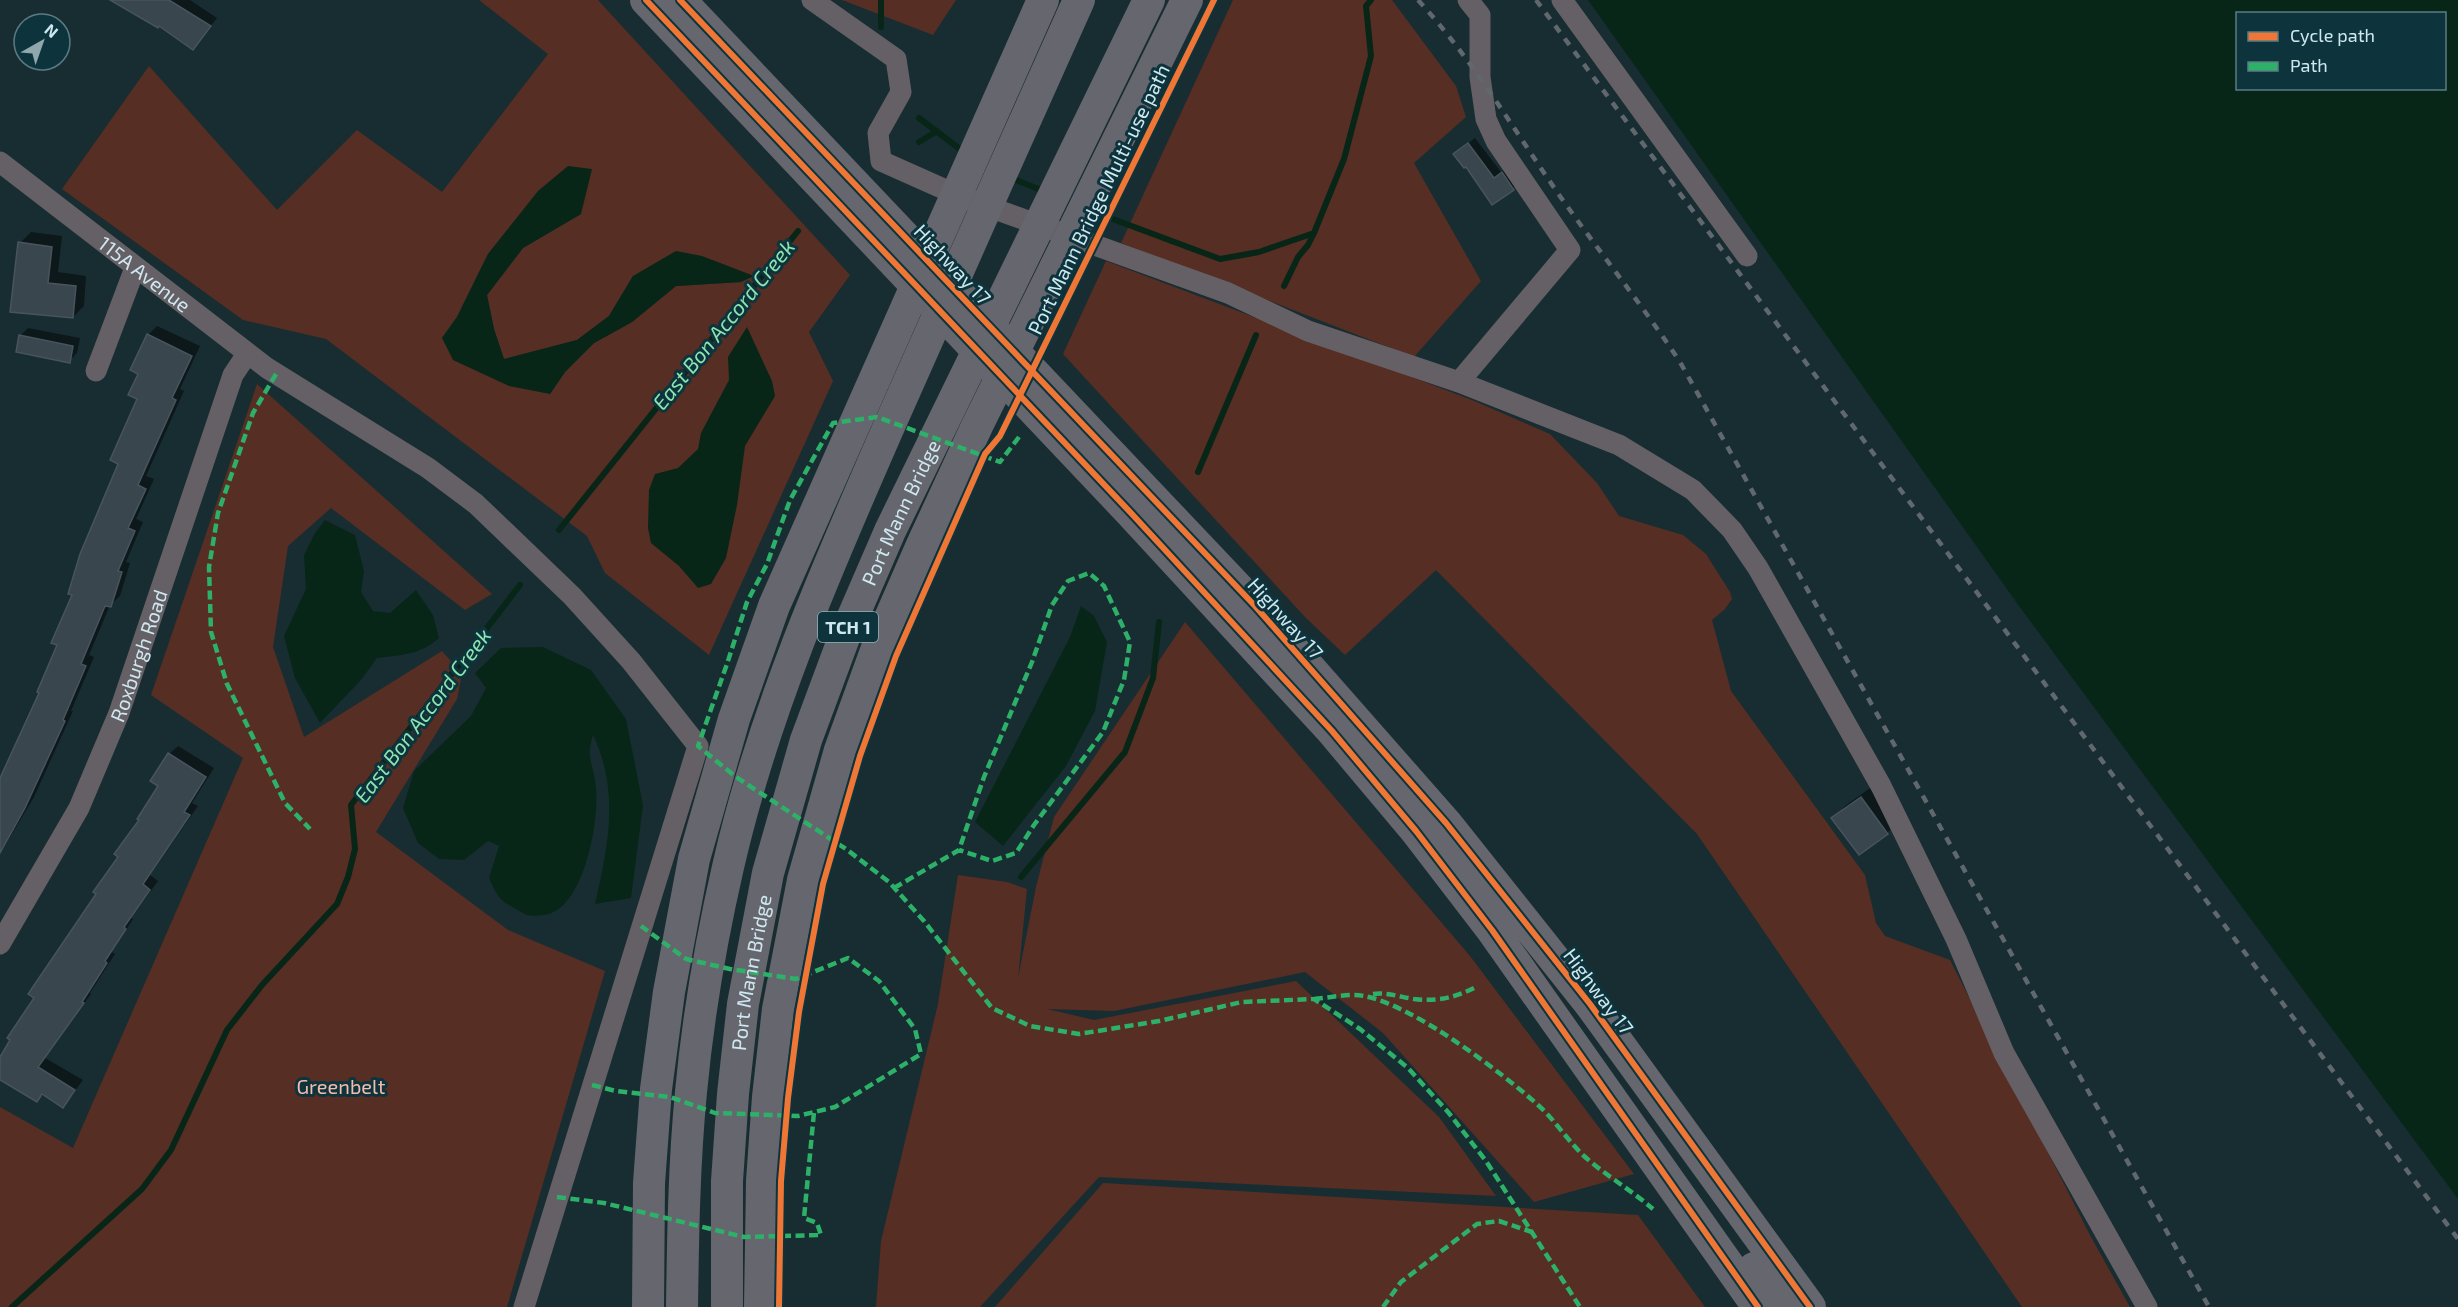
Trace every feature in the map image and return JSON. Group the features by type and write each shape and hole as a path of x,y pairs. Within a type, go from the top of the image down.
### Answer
{"highway":[{"name":"Highway 17","path":"646,0 1114,495 1332,731 1416,831 1492,930 1758,1307"},
{"name":"Highway 17","path":"680,0 1255,606 1446,822 1590,1004 1810,1307"},
{"path":"648,1307 650,1171 656,1089 669,993 694,858 734,718 774,606 1043,0"},
{"name":"Port Mann Bridge","path":"682,1307 685,1171 691,1091 703,997 729,865 767,729 806,619 846,524 1079,0"},
{"name":"Port Mann Bridge","path":"726,1307 727,1181 733,1094 743,1004 768,873 806,740 845,634 890,531 1149,0"},
{"path":"760,1307 762,1181 768,1097 778,1009 803,880 840,750 877,648 927,534 977,426 1187,0"},
{"path":"1645,1147 1728,1232 1782,1307"}],"street":[{"path":"812,0 896,59 901,92 878,134 881,161 964,198 1228,293 1308,331 1459,382 1619,445 1693,490 1732,530 1758,568 1881,786 1956,939 2004,1053 2147,1307"},
{"path":"1459,382 1570,250 1496,141 1486,119 1480,77 1480,15 1468,0"},
{"path":"1562,0 1747,256"},
{"name":"115A Avenue","path":"0,162 247,354 290,384 428,468 476,504 572,596 631,661 698,746 524,1307"},
{"path":"96,371 135,268"},
{"name":"Roxburgh Road","path":"0,944 79,808 115,722 233,375 247,354"}],"green space":[{"path":"479,0 598,0 850,275 809,332 833,381 709,655 605,573 587,536 326,339 243,320 62,189 149,66 277,210 357,130 442,192 548,54","holes":["581,214 523,248 487,295 494,329 504,359 577,340 609,316 633,276 741,282 676,286 632,322 594,343 565,372 550,394 442,338 457,317 488,254 515,221"]},
{"path":"842,0 956,0 933,35"},
{"path":"1233,0 1392,0 1456,86 1466,117 1414,163 1481,281 1414,357 1121,243"},
{"path":"1106,261 1472,400 1550,434 1597,483 1619,516 1683,535 1706,554 1732,599 1725,609 1712,620 1731,691 1865,875 1876,923 1885,936 1950,960 2091,1237 2130,1307 2022,1307 1697,834 1436,570 1345,655 1306,618 1063,354"},
{"name":"Greenbelt","path":"257,384 492,594 465,610 331,508 288,546 273,647 304,737 442,651 462,674 457,699 376,832 508,930 605,971 507,1307 0,1307 0,1107 73,1148 243,758 151,695"},
{"path":"1185,622 1470,956 1634,1174 1534,1202 1383,1033 1305,972 1114,1011 1047,1009 1094,1020 1296,981 1439,1117 1496,1196 1099,1177 980,1307 876,1307 881,1241 938,1004 958,875 1007,882 1027,889 1018,978 1036,887 1054,817"},
{"path":"1103,1183 1638,1215 1705,1307 995,1307"}],"shaded area":[{"path":"1588,0 2458,0 2458,1199 2019,606"},
{"path":"568,166 592,169 581,214 523,248 487,295 494,329 504,359 577,340 609,316 633,276 676,251 702,256 754,276 741,282 676,286 632,322 594,343 565,372 550,394 509,386 453,360 442,338 457,317 488,254 538,191"},
{"path":"747,327 772,381 775,396 745,446 737,505 726,558 711,584 698,588 679,566 651,543 648,528 649,490 655,474 678,468 698,449 701,433 729,380 728,357"},
{"path":"325,520 355,535 364,571 361,592 373,611 390,613 416,590 433,615 439,638 418,651 377,658 361,680 320,723 295,678 284,636 306,589 304,555 315,533"},
{"path":"1081,606 1094,616 1107,642 1095,711 1066,766 1003,846 975,822 1070,637"},
{"path":"543,647 591,670 626,719 643,805 631,898 595,904 607,840 609,798 607,777 593,735 590,757 595,781 596,804 595,822 586,862 579,882 558,910 533,916 505,903 489,878 499,846 488,841 464,860 439,859 418,843 403,808 414,771 471,716 486,688 475,673 501,648"}],"building":[{"path":"110,0 169,0 211,26 193,50 159,26 158,28"},
{"path":"1468,143 1494,178 1502,172 1514,190 1492,205 1466,167 1464,168 1453,154"},
{"path":"18,242 52,247 48,283 76,286 73,318 10,312"},
{"path":"147,334 192,356 172,398 176,400 138,485 146,489 128,528 135,531 118,571 122,572 111,607 105,606 81,664 86,666 63,720 65,721 25,808 0,853 0,778 39,693 37,692 57,645 51,643 72,595 68,594 80,554 118,464 110,460 137,399 128,395 138,374 130,370"},
{"path":"19,335 73,346 70,363 16,352"},
{"path":"168,753 206,777 184,812 190,815 143,884 150,890 124,927 126,929 105,961 107,963 82,1002 84,1003 38,1067 75,1090 63,1108 42,1094 37,1102 0,1080 0,1057 10,1040 7,1038 34,998 28,994 96,894 93,892 118,857 114,854 139,820 137,819 158,786 150,781"},
{"path":"1861,797 1888,834 1859,855 1831,818"}],"waterway":[{"path":"881,0 881,27"},
{"path":"1094,212 1220,259 1259,252 1314,233 1344,159 1371,56 1366,6 1371,0"},
{"path":"919,118 965,153"},
{"name":"East Bon Accord Creek","path":"919,142 937,131"},
{"path":"1011,178 1046,192"},
{"name":"East Bon Accord Creek","path":"559,530 798,231"},
{"path":"1284,286 1298,257 1314,233"},
{"path":"1198,472 1256,335"},
{"name":"East Bon Accord Creek","path":"12,1307 142,1189 171,1150 227,1030 262,985 337,904 348,877 355,849 351,805 520,585"},
{"path":"1021,877 1125,752 1153,678 1159,622"}],"railway":[{"path":"1418,0 1458,47 1562,199 1680,362 2209,1307"},
{"path":"1536,0 2458,1239"}],"marked path":[{"path":"276,374 253,413 218,513 209,567 211,632 227,684 285,803 310,829"},
{"path":"1019,437 1000,462 877,417 833,423 790,500 767,564 747,602 698,746 736,777 846,849 889,882 924,921 992,1008 1030,1026 1079,1034 1159,1021 1242,1002 1314,999 1360,1029 1408,1068 1448,1112 1486,1161 1580,1307"},
{"path":"894,888 959,850 984,777 1032,662 1052,605 1068,581 1089,573 1104,586 1130,642 1124,680 1103,732 1016,853 992,861 959,850"},
{"path":"592,1085 616,1091 670,1097 715,1113 798,1116 835,1107 921,1054 915,1029 879,981 848,958 796,979 730,969 686,959 641,926"},
{"path":"1373,994 1431,1000 1455,996 1478,986"},
{"path":"1314,999 1346,995 1364,996 1384,1002 1431,1025 1522,1091 1544,1111 1584,1156 1653,1209"},
{"path":"557,1197 604,1203 744,1237 821,1235 817,1223 804,1218 814,1112"},
{"path":"1383,1307 1401,1282 1477,1224 1499,1221 1532,1232"}],"cycle path":[{"path":"646,0 1131,513 1332,731 1416,831 1492,930 1758,1307"},
{"path":"680,0 1255,606 1446,823 1590,1004 1810,1307"},
{"name":"Port Mann Bridge Multi-use path","path":"779,1307 781,1181 788,1098 799,1012 823,884 860,756 896,656 985,454 1000,436 1214,0"}]}
